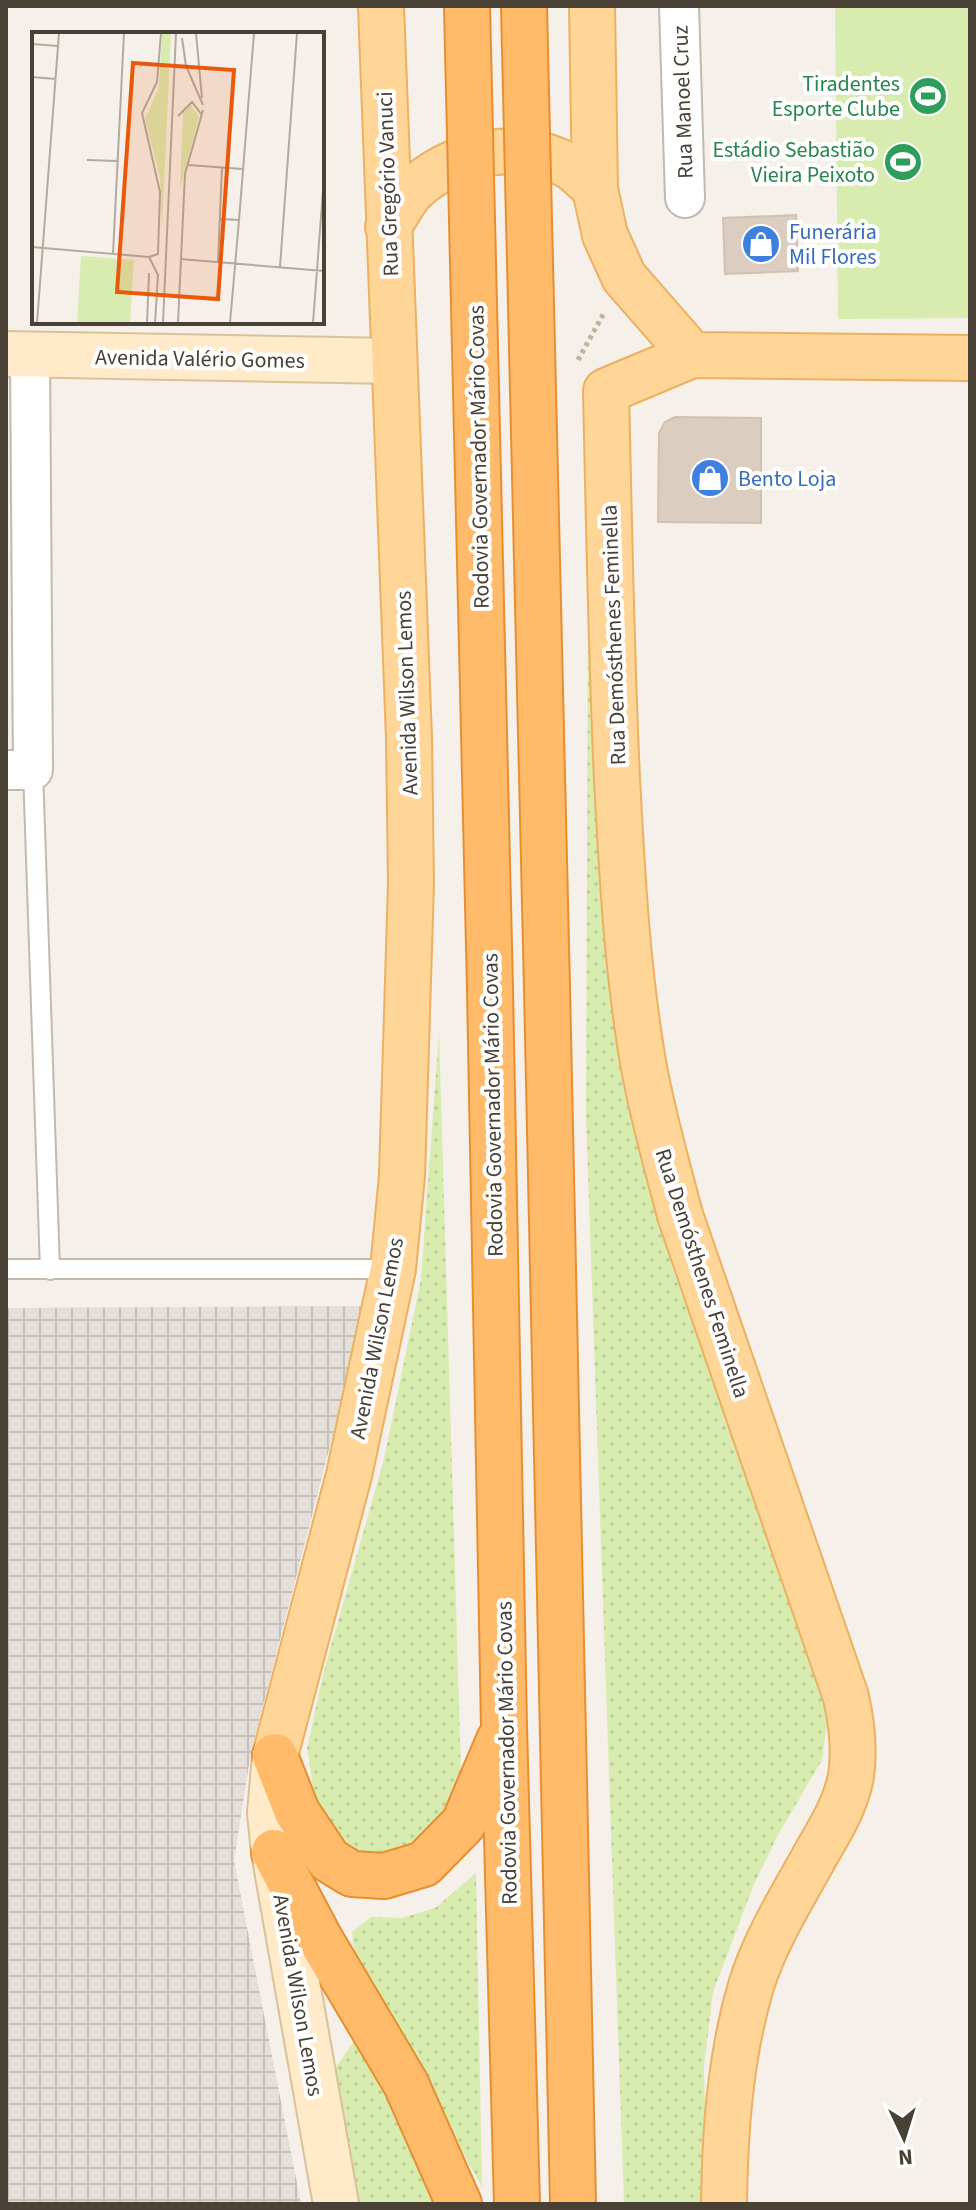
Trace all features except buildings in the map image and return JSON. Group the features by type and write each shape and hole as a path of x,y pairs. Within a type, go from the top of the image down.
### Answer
{"highway":[{"name":"Rodovia Governador Mário Covas","path":"467,6 517,2204"},
{"path":"524,6 573,2204"},
{"path":"275,1756 297,1812 329,1860 352,1874 384,1876 424,1864 464,1823 504,1727"},
{"path":"274,1852 320,1939 406,2084 459,2204"}],"main road":[{"name":"Rua Gregório Vanuci","path":"381,6 394,361"},
{"path":"592,6 595,189 605,235 624,277 692,355 970,358"},
{"path":"388,227 410,193 436,172 468,157 501,151 536,154 568,165 595,189"},
{"name":"Avenida Valério Gomes","path":"18,355 394,361"},
{"name":"Rua Demósthenes Feminella","path":"692,355 606,391 613,684 622,889 632,989 647,1079 680,1215 846,1697 854,1735 850,1778 834,1822 781,1916 752,1984 738,2042 725,2134 724,2204"},
{"name":"Avenida Wilson Lemos","path":"336,2204 274,1852 270,1813 275,1756 349,1475 393,1269 402,1161 411,883 409,738 394,361"}],"street":[{"name":"Rua Manoel Cruz","path":"679,6 685,198"},
{"path":"18,355 19,770"}],"lane":[{"path":"19,770 50,1270"},
{"path":"6,1269 393,1269"}],"path":[{"path":"573,368 624,277"}],"shaded area":[{"path":"366,1306 251,1752 234,1861 301,2204 6,2204 6,1308"}],"green space":[{"name":"Estádio Sebastião Vieira Peixoto","path":"835,6 970,6 970,318 838,319"},
{"path":"588,630 617,991 638,1135 671,1264 821,1683 827,1723 822,1760 778,1835 754,1884 713,1992 704,2067 707,2204 624,2204 586,1114"},
{"path":"439,1032 461,1774 455,1807 435,1833 401,1852 357,1852 337,1833 315,1799 307,1748 324,1671 384,1459 421,1279"},
{"path":"476,1873 482,2187 354,1955 352,1932 371,1917 402,1918 435,1908"},
{"path":"358,2035 415,2141 437,2204 360,2204 334,2070"}],"place":[{"name":"Tiradentes Esporte Clube","path":"928,96"},
{"name":"Estádio Sebastião Vieira Peixoto","path":"903,162"},
{"name":"Funerária Mil Flores","path":"761,244"},
{"name":"Bento Loja","path":"710,478"}]}
